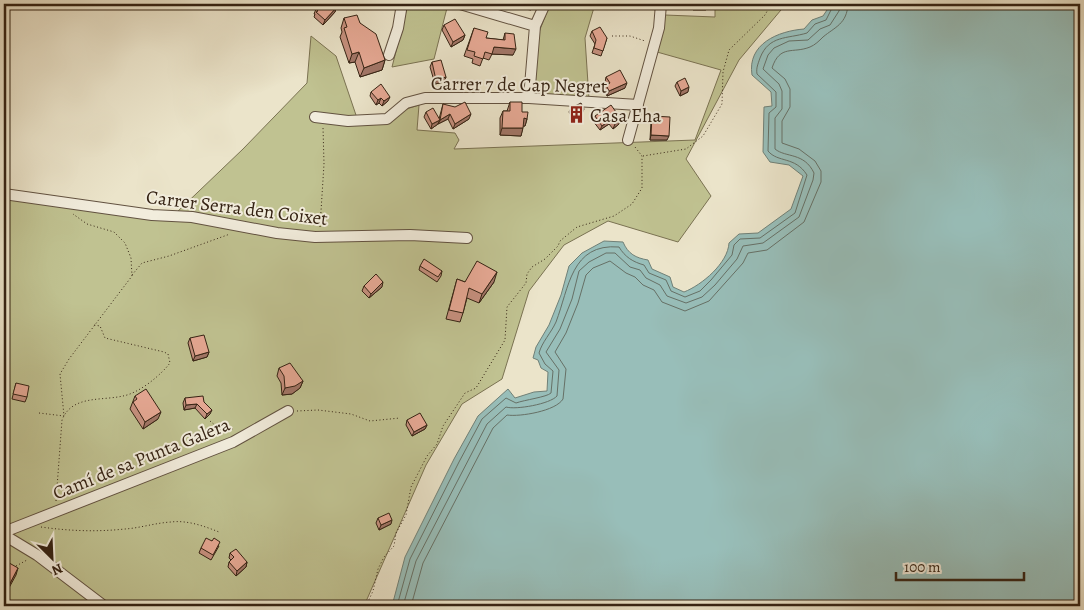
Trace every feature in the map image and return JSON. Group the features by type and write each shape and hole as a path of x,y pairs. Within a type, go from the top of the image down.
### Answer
{"street":[{"path":"389,55 398,28 402,4"},
{"path":"460,4 536,26"},
{"path":"529,98 536,26 545,4"},
{"path":"628,140 659,28 661,4"},
{"name":"Carrer 7 de Cap Negret","path":"315,117 348,121 387,119 406,103 425,98 529,98 638,105"},
{"name":"Carrer Serra den Coixet","path":"4,194 70,205 152,215 192,217 277,233 315,237 410,235 467,238"},
{"name":"Camí de sa Punta Galera","path":"4,533 242,437 288,411"},
{"path":"24,547 20,537 27,524"},
{"name":"Camí de sa Punta Galera","path":"4,533 40,557 104,606"}],"path":[{"path":"642,156 686,148 703,136 722,104 723,72 729,50 765,15 771,4"},
{"path":"612,36 630,36 644,40 653,49"},
{"path":"315,117 323,126 324,164 321,224 315,237"},
{"path":"366,606 373,591 381,563 394,546 396,533 406,515 411,487 437,444 443,426 465,393 476,388 505,340 507,306 526,283 527,274 532,267 545,260 558,246 560,241 578,227 614,216 632,204 642,188 642,156 628,140"},
{"path":"70,205 74,217 87,224 114,232 125,243 132,258 132,276"},
{"path":"55,512 64,416 60,374 94,325 142,263 169,256 230,234"},
{"path":"64,416 65,412 78,402 125,396 145,385 170,363 168,354 164,352 105,338 100,326 94,325"},
{"path":"288,411 318,410 351,414 370,421 400,418"},
{"path":"39,413 64,416"},
{"path":"210,421 216,426 230,427 242,437"},
{"path":"27,524 65,531 93,531 128,529 172,522 200,525 219,532"},
{"path":"14,569 17,564 40,557"}],"green space":[{"path":"408,4 448,4 434,59 392,67"},
{"path":"550,4 595,4 585,38 589,99 533,96 539,32"},
{"path":"715,4 786,4 739,60 686,159 711,196 678,242 608,221 564,245 529,291 502,379 462,404 426,465 364,606 4,606 4,195 175,214 243,149 307,83 311,36 336,56 359,124 419,105 417,130 455,133 459,140 454,149 695,140 721,70 657,52 665,15 715,17"}],"water":[{"path":"831,4 1080,4 1080,606 392,606 405,557 454,459 478,416 508,389 515,398 534,392 547,391 548,372 541,368 538,360 533,358 536,347 549,325 561,295 569,266 582,253 604,241 623,242 636,257 648,260 652,269 670,277 673,287 684,292 706,279 713,272 728,251 729,243 739,234 758,233 791,209 803,176 789,165 770,162 763,152 764,107 772,106 771,92 752,75 752,64 754,55 766,41 784,33 804,29 812,20 823,16"}],"building":[{"path":"321,4 332,4 336,8 325,20 316,12 318,11 316,9"},
{"path":"357,15 360,23 376,34 385,60 364,68 359,52 352,54 344,28 347,27 344,18"},
{"path":"455,19 465,35 453,42 444,25"},
{"path":"600,27 607,38 603,51 594,48 596,40 592,31"},
{"path":"474,28 488,32 486,38 505,40 505,33 514,34 516,49 494,47 492,54 485,52 483,59 474,56 475,52 467,50"},
{"path":"441,60 446,77 436,80 432,62"},
{"path":"620,70 627,83 609,91 606,85 610,83 606,77"},
{"path":"685,78 689,87 681,91 677,82"},
{"path":"381,84 390,97 384,101 381,98 378,100 371,92"},
{"path":"465,102 471,114 455,124 450,114 440,120 443,104 455,107"},
{"path":"510,102 522,102 522,112 528,112 527,119 524,118 523,128 502,128 503,111 510,111"},
{"path":"581,103 584,109 574,114 571,108"},
{"path":"611,105 621,119 615,124 611,119 602,126 595,116"},
{"path":"433,108 440,120 432,124 426,112"},
{"path":"652,116 670,117 669,136 651,135"},
{"path":"424,259 442,271 438,277 420,266"},
{"path":"477,261 497,272 482,294 469,288 463,313 449,310 457,279 465,282"},
{"path":"376,274 383,282 371,294 364,286"},
{"path":"204,335 209,352 195,356 190,338"},
{"path":"290,363 303,381 295,386 285,388 284,376 279,368"},
{"path":"16,383 29,386 27,397 13,394"},
{"path":"146,389 161,412 145,422 133,402 137,399 135,396"},
{"path":"203,396 204,402 212,410 207,414 197,404 186,405 185,398"},
{"path":"420,413 427,425 414,432 407,420"},
{"path":"389,513 392,520 381,525 378,518"},
{"path":"206,538 212,541 214,538 220,542 213,555 201,548"},
{"path":"236,549 247,562 237,571 229,562 234,557 230,553"},
{"path":"4,560 18,568 6,591 4,589"}],"place":[{"name":"Casa Eha","path":"576,115"}]}
